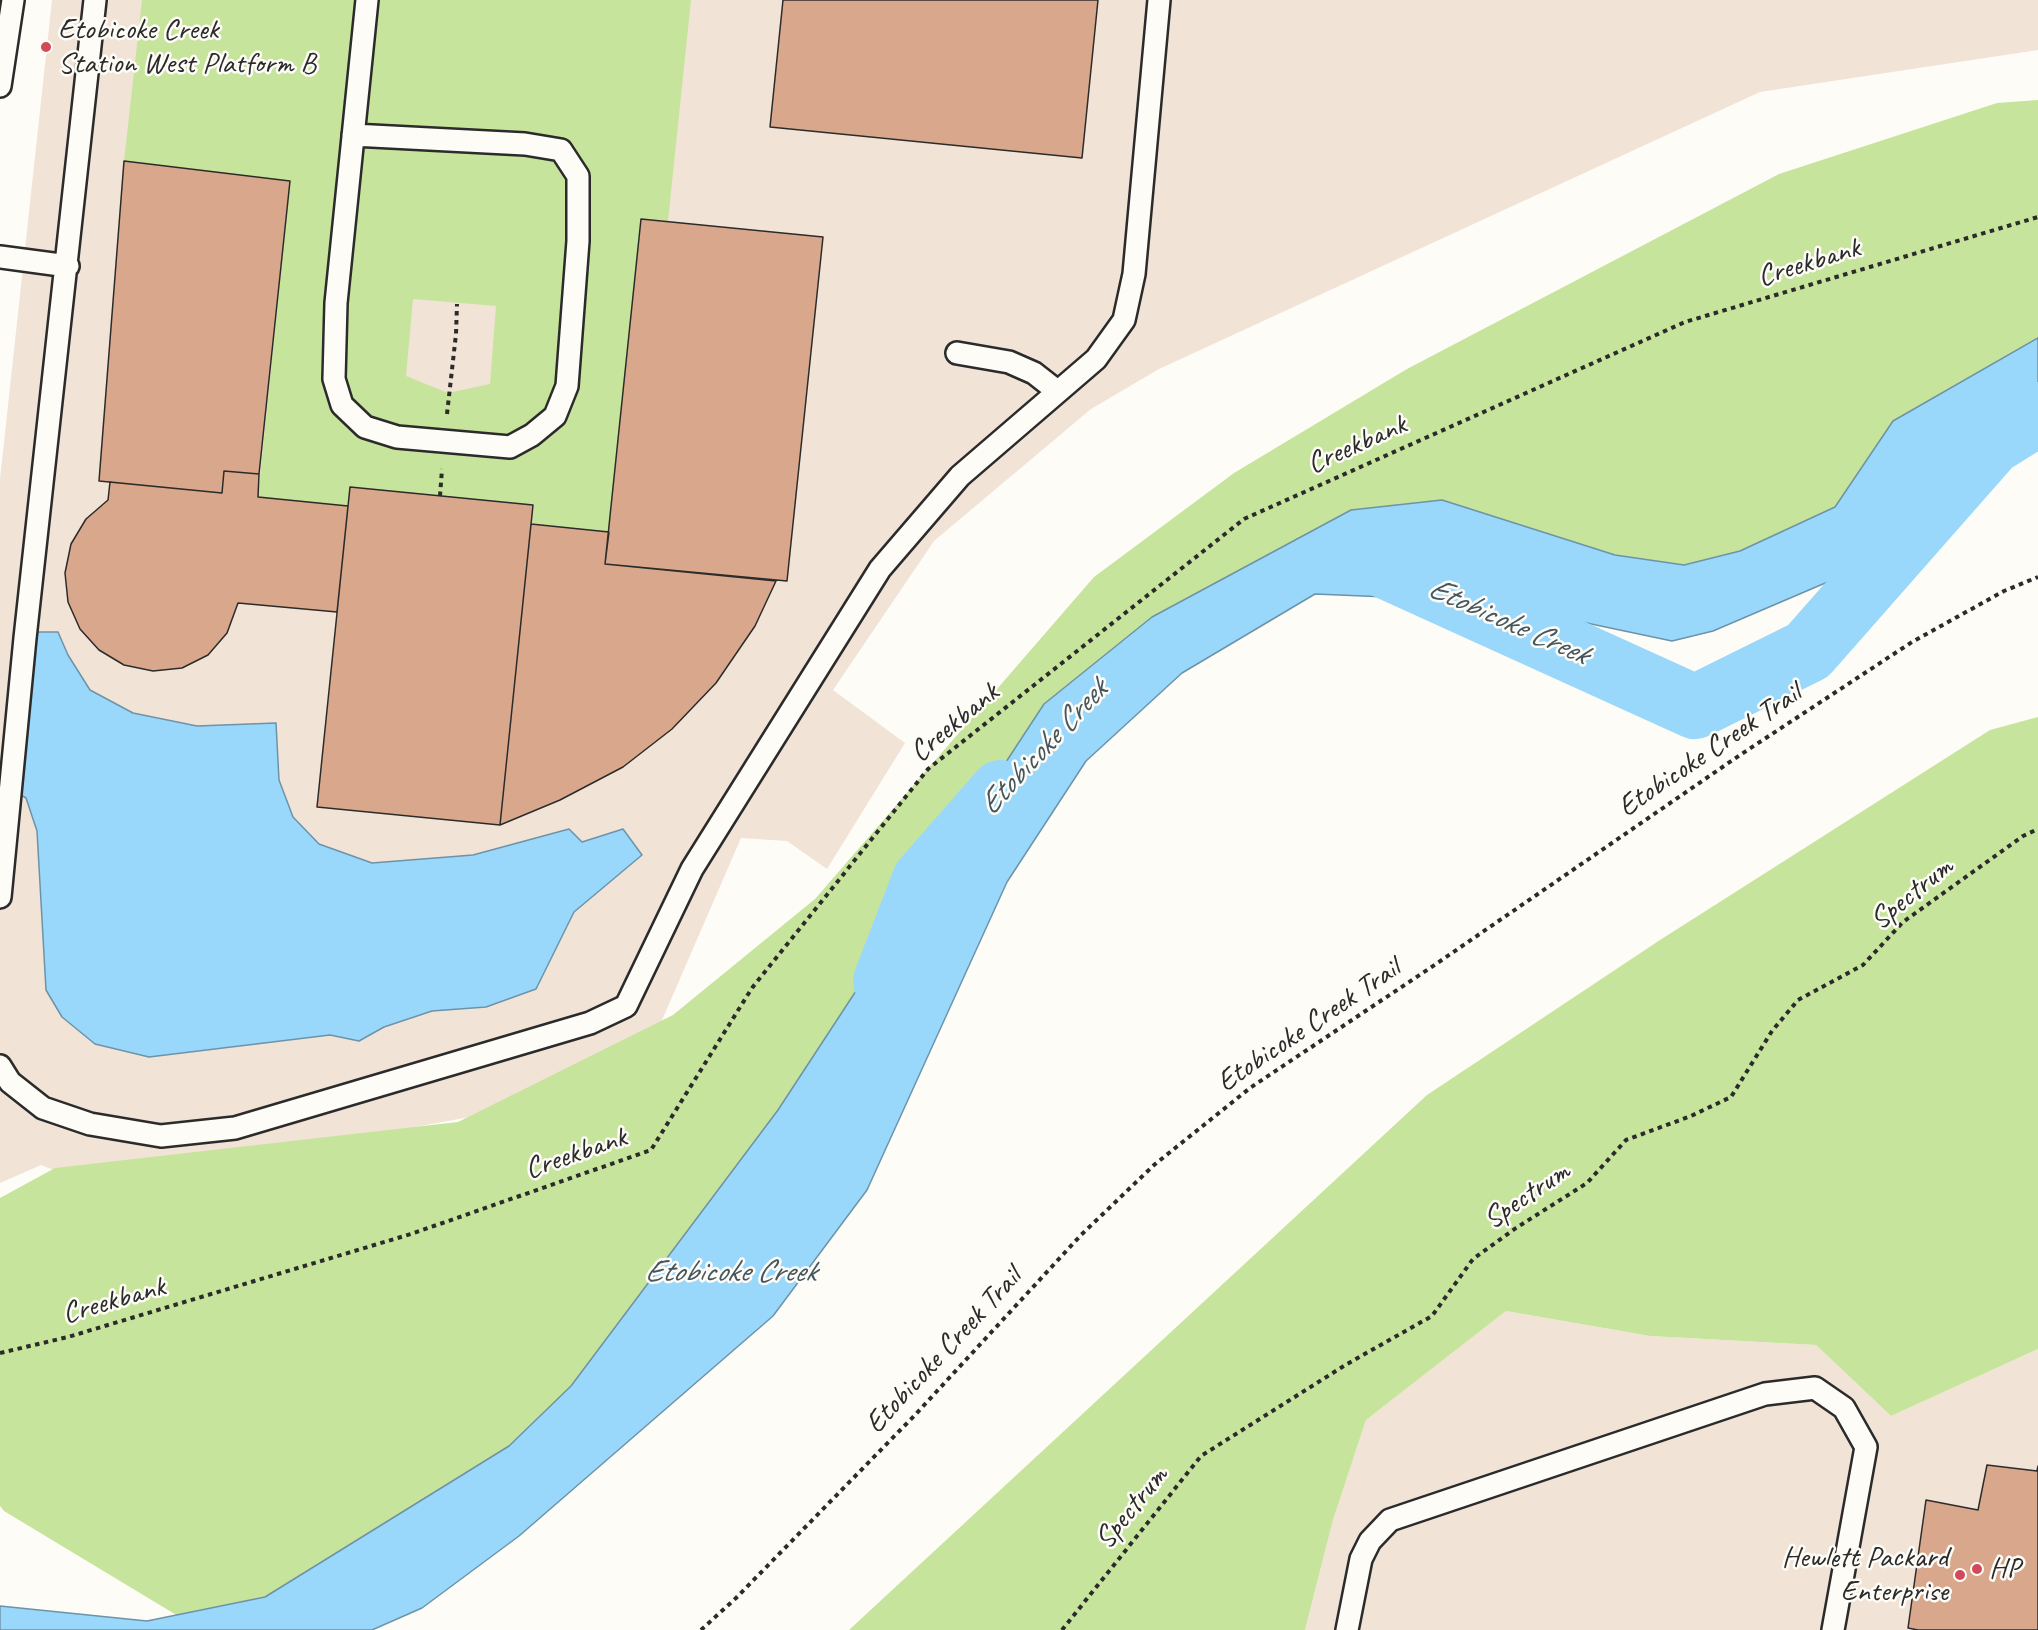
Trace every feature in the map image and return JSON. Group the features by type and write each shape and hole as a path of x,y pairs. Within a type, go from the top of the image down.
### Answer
{"lane":[{"path":"0,86 13,0"},
{"path":"0,897 25,638 68,266 95,0"},
{"path":"353,135 525,144 561,150 578,176 578,242 567,386 555,416 532,435 510,447 397,437 365,427 342,405 334,379 336,303 353,135 367,0"},
{"path":"0,1066 10,1082 43,1108 90,1124 161,1136 235,1128 590,1023 626,1006 692,869 880,569 960,476 1096,359 1124,320 1134,274 1160,0"},
{"path":"0,257 68,266"},
{"path":"957,353 1009,362 1034,374 1057,391"},
{"path":"1347,1630 1362,1559 1370,1541 1390,1520 1765,1394 1815,1389 1844,1408 1866,1447 1833,1630"}],"path":[{"name":"Creekbank","path":"0,1353 69,1337 411,1234 651,1150 752,988 928,769 1244,519 1685,322 2038,217"},
{"path":"450,382 457,304"},
{"name":"Etobicoke Creek Trail","path":"701,1630 736,1598 915,1415 1081,1235 1154,1165 1250,1088 1436,964 1740,755 1902,648 2004,591 2038,577"},
{"name":"Spectrum","path":"1062,1630 1201,1456 1347,1364 1432,1316 1473,1259 1516,1228 1587,1183 1626,1140 1691,1116 1731,1097 1772,1031 1798,1000 1863,965 1903,922 2023,836 2038,829"}],"shaded area":[{"path":"52,0 2038,0 2038,50 1760,92 1159,369 1091,409 934,541 833,690 905,743 827,869 787,841 741,838 633,1087 339,1141 102,1189 41,1165 0,1183 0,479"},
{"path":"1506,1311 1650,1336 1816,1345 1891,1416 2038,1349 2038,1630 1305,1630 1333,1520 1366,1420"}],"green space":[{"path":"142,0 691,0 668,221 641,219 609,532 531,524 533,505 350,487 348,506 258,497 290,181 124,161","holes":["413,299 496,306 490,384 448,393 406,376"]},
{"path":"2038,100 2038,338 1893,421 1835,507 1740,551 1684,565 1615,555 1442,500 1044,704 778,1110 571,1386 509,1446 265,1597 178,1616 4,1511 0,1506 0,1198 55,1168 458,1122 673,1015 815,899 1094,577 1234,473 1407,369 1779,174 1997,103"},
{"path":"2038,717 2038,1349 1891,1416 1816,1345 1650,1336 1506,1311 1366,1420 1333,1520 1305,1630 849,1630 1427,1095 1660,940 1990,730"}],"water":[{"name":"Etobicoke Creek","path":"2038,338 2038,407 2018,416 1956,492 1837,578 1713,631 1672,641 1482,601 1315,594 1182,673 1086,761 1007,882 867,1190 773,1316 519,1536 422,1608 372,1630 0,1630 0,1606 147,1621 265,1597 509,1446 571,1386 778,1110 1044,704 1152,617 1351,510 1442,500 1615,555 1684,565 1740,551 1835,507 1893,421"},
{"path":"16,632 58,632 68,655 90,690 133,713 197,726 276,723 279,780 293,817 319,844 372,863 473,855 569,829 582,842 623,829 642,855 574,912 536,989 486,1007 432,1011 384,1027 359,1041 330,1035 149,1057 95,1044 62,1017 46,990 37,831 26,798 6,786"}],"building":[{"path":"783,0 1098,0 1082,158 770,127"},
{"path":"124,161 290,181 259,474 224,471 222,493 99,481"},
{"path":"641,219 823,237 787,581 605,564"},
{"path":"224,471 259,474 258,497 348,506 337,612 238,603 227,633 208,655 182,668 153,671 124,665 99,650 80,629 68,602 65,573 71,544 86,519 108,500 110,482 222,493"},
{"path":"350,487 533,505 500,825 317,807"},
{"path":"531,524 609,532 605,564 776,581 755,626 716,683 672,729 623,767 560,800 500,825"},
{"name":"HP","path":"1987,1465 2037,1471 2038,1466 2038,1630 1918,1630 1908,1628 1926,1500 1978,1510"}],"waterway":[{"name":"Etobicoke Creek","path":"1380,564 1695,707 1808,651 1991,443 2038,414"},
{"name":"Etobicoke Creek","path":"885,981 924,880 1001,792"}],"place":[{"name":"Etobicoke Creek Station West Platform B","path":"46,47"},
{"name":"HP","path":"1977,1569"},
{"name":"Hewlett Packard Enterprise","path":"1960,1575"}]}
